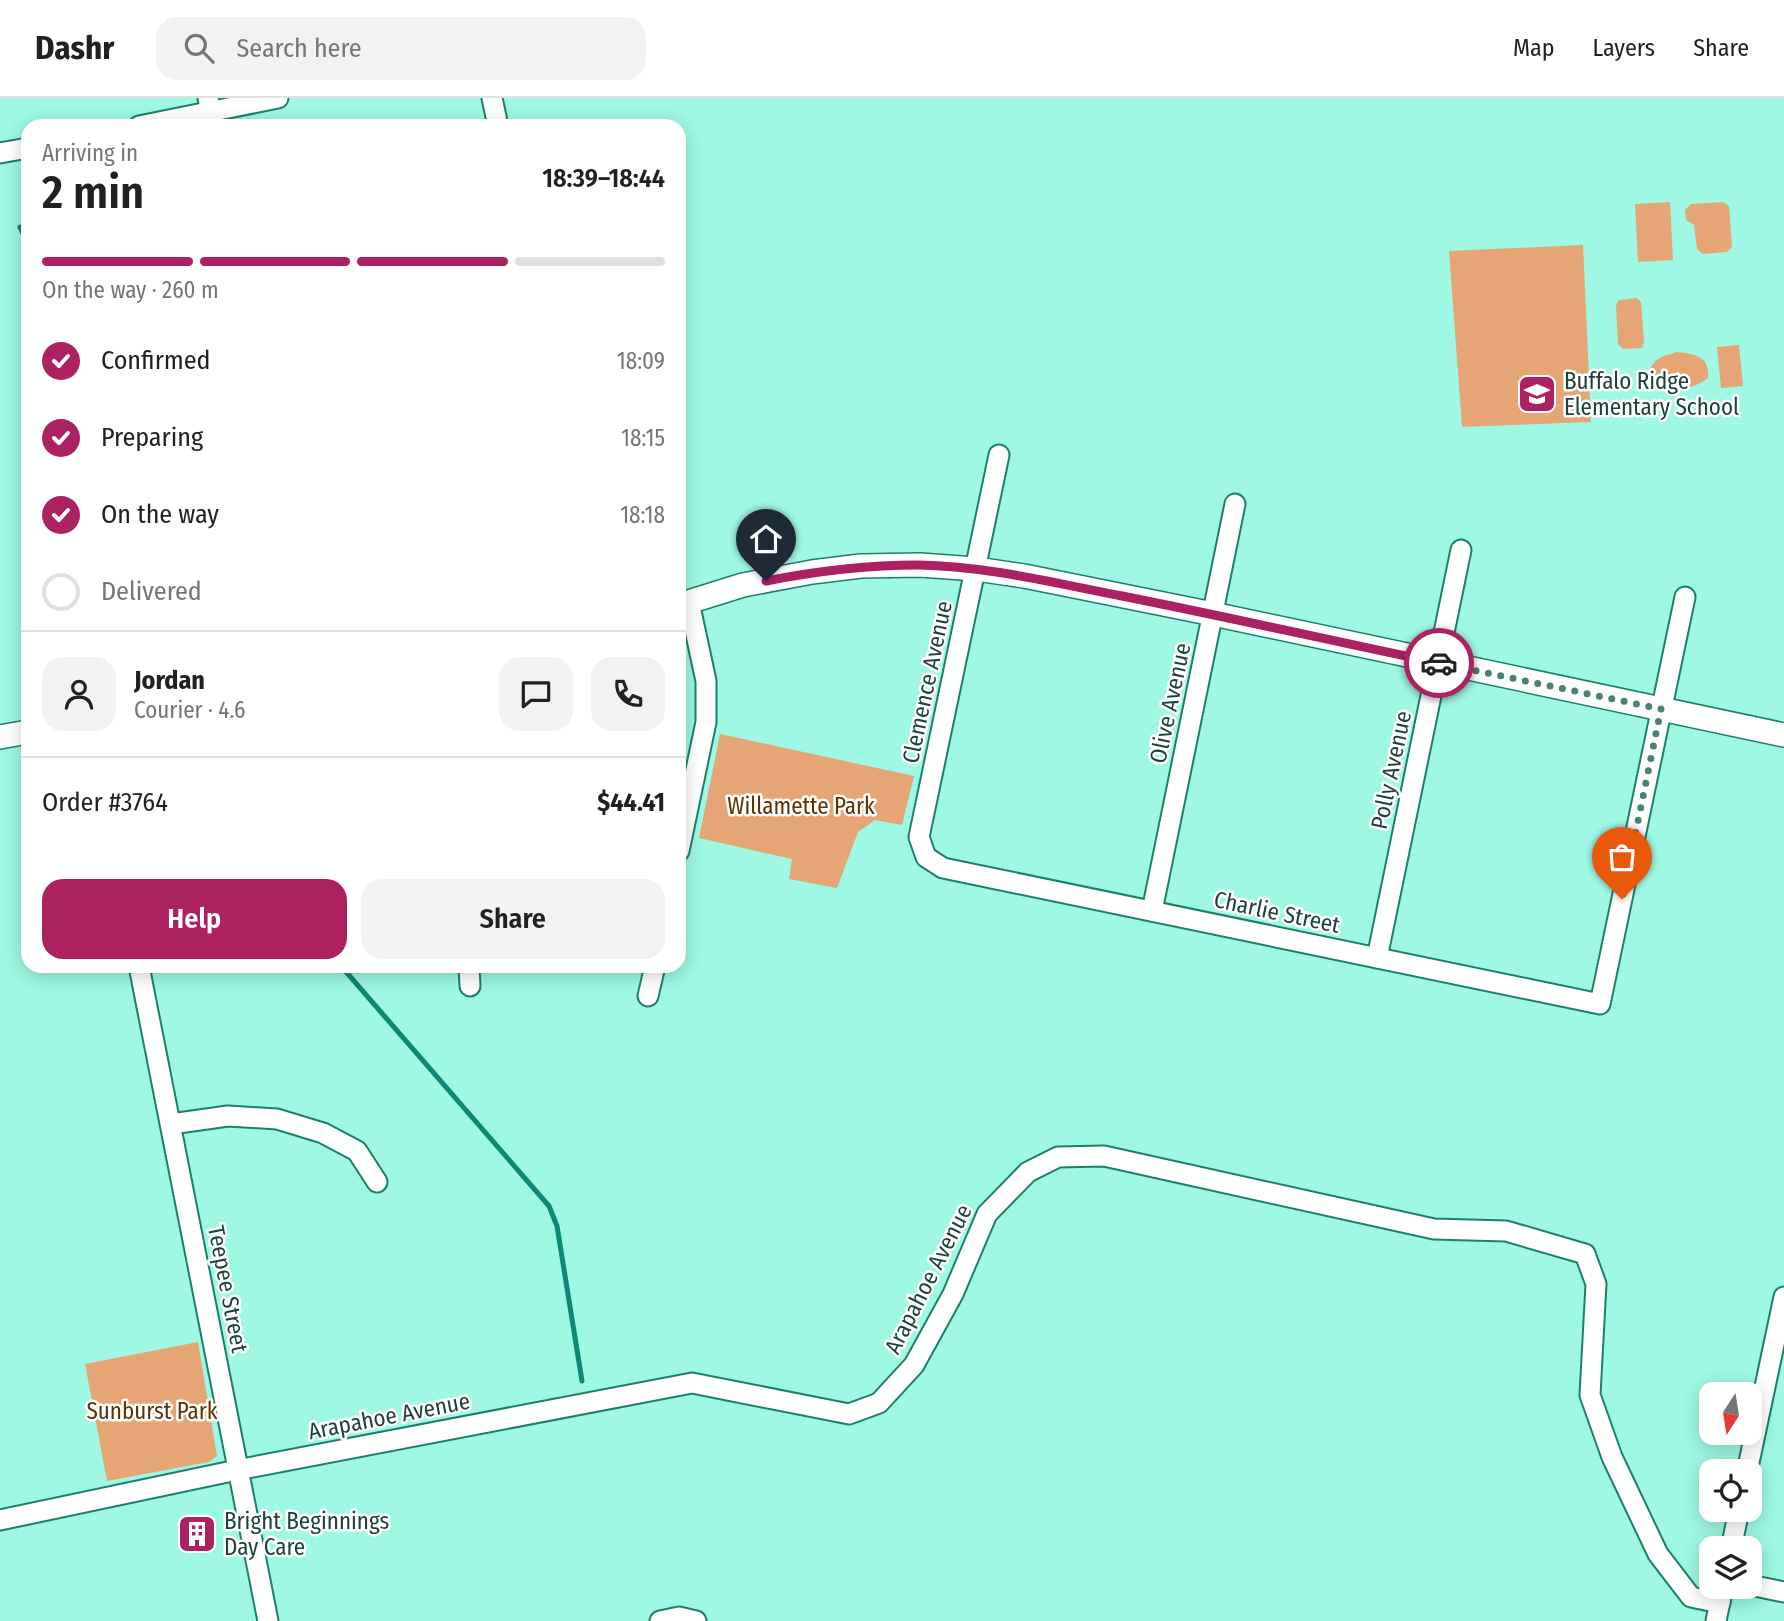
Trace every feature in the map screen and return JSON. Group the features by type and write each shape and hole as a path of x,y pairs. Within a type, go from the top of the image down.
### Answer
{"street":[{"path":"175,119 278,98"},
{"path":"492,98 496,119"},
{"path":"0,153 21,149"},
{"name":"Clemence Avenue","path":"943,868 926,857 919,836 999,455"},
{"name":"Olive Avenue","path":"1152,911 1235,505"},
{"name":"Polly Avenue","path":"1377,958 1461,550"},
{"path":"686,602 743,585 861,566 920,565 976,569 1213,614 1784,735"},
{"path":"1661,709 1685,597"},
{"path":"686,610 706,681 706,722 686,818"},
{"name":"Charlie Street","path":"943,868 1600,1004 1661,709"},
{"path":"0,737 21,733"},
{"name":"Teepee Street","path":"140,973 268,1621"},
{"path":"469,973 470,986"},
{"path":"648,996 653,973"},
{"path":"171,1124 228,1115 277,1119 323,1133 357,1151 377,1182"},
{"name":"Arapahoe Avenue","path":"0,1520 237,1470 692,1384 849,1414 879,1403 915,1365 953,1294 988,1214 1028,1172 1058,1157 1104,1156 1434,1229 1506,1231 1585,1254 1596,1284 1590,1395 1612,1457 1658,1554 1690,1597 1720,1604"},
{"path":"1750,1459 1784,1297"},
{"path":"1762,1587 1784,1591"},
{"path":"660,1621 679,1617 696,1621"}],"green space":[{"path":"1670,202 1673,260 1638,262 1635,204"},
{"path":"1723,202 1729,206 1732,247 1727,252 1703,254 1697,249 1694,225 1686,220 1685,210 1691,204"},
{"path":"1583,245 1591,422 1462,427 1449,251"},
{"path":"1637,298 1641,302 1644,342 1642,348 1623,349 1618,344 1616,305 1619,300"},
{"path":"1739,345 1743,386 1721,388 1717,347"},
{"path":"1677,352 1695,355 1704,361 1708,378 1693,386 1676,390 1660,386 1654,381 1649,373 1653,364 1663,356"},
{"name":"Willamette Park","path":"720,734 914,776 902,825 875,820 858,832 837,888 789,879 792,859 699,838"},
{"name":"Sunburst Park","path":"198,1342 217,1456 209,1462 107,1481 85,1364"}],"waterway":[{"path":"347,973 549,1206 557,1226 582,1381"}],"way so far":[{"path":"1439,663 1661,709 1622,899"}],"place":[{"name":"Buffalo Ridge Elementary School","path":"1537,394"},
{"name":"Bright Beginnings Day Care","path":"197,1534"}],"route":[{"path":"766,581 861,566 920,565 976,569 1024,576 1439,663"}]}
